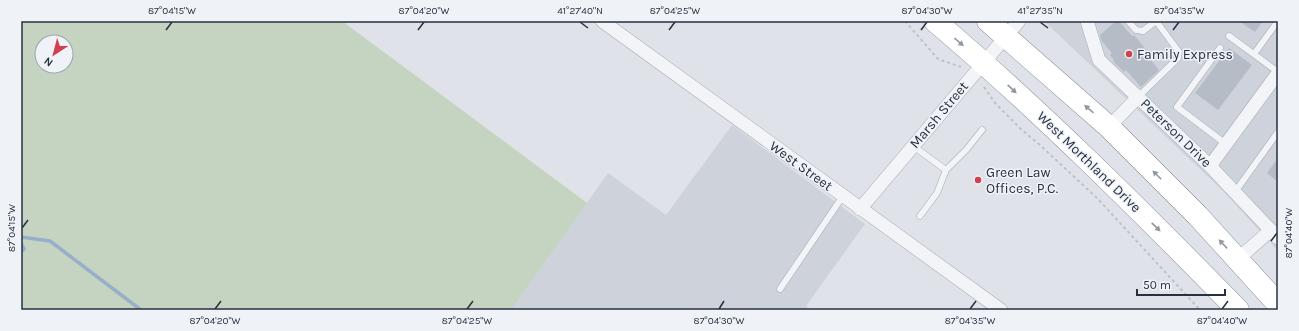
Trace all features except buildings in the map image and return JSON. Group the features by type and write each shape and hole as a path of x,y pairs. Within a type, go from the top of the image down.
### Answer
{"highway":[{"name":"West Morthland Drive","path":"935,21 977,69 1059,132 1238,310"},
{"path":"988,21 1012,29 1198,216 1278,304"}],"street":[{"name":"West Street","path":"602,21 1001,310"},
{"name":"Peterson Drive","path":"1087,21 1099,60 1210,166 1275,234"},
{"name":"Marsh Street","path":"860,209 1012,29"},
{"path":"1210,166 1278,73"},
{"path":"1109,127 1138,97"},
{"path":"1238,259 1275,234"}],"lane":[{"path":"1128,21 1136,30 1143,31 1156,21 1179,52 1178,58 1138,97"},
{"path":"1254,54 1278,21"},
{"path":"1229,36 1278,73"},
{"path":"1220,48 1177,107 1226,144"},
{"path":"920,216 937,193 946,170 966,150 982,130"},
{"path":"1235,192 1278,132"},
{"path":"913,146 946,170"},
{"path":"780,290 843,196"}],"path":[{"path":"905,21 938,59 960,66 977,69 982,85 995,103 1022,130 1098,199 1200,310"}],"shaded area":[{"path":"1044,21 1278,21 1278,251 1223,191"},
{"path":"732,125 865,224 806,306 811,310 511,310 608,173 666,215"}],"green space":[{"path":"21,21 342,21 587,203 511,310 21,310"}],"waterway":[{"path":"21,237 50,241 141,310"},
{"path":"21,243 24,249 21,252"}],"place":[{"name":"Family Express","path":"1129,54"},
{"name":"Green Law Offices, P.C.","path":"978,180"}]}
